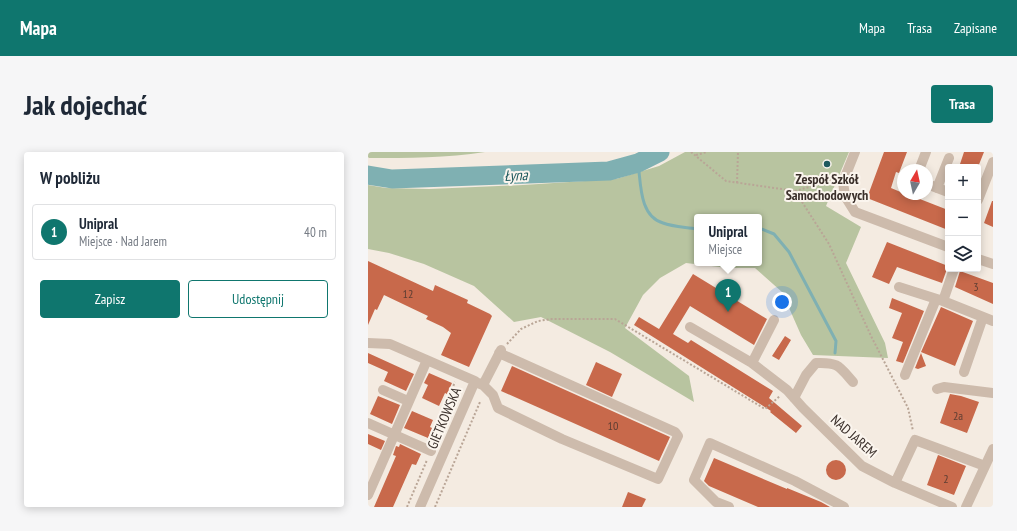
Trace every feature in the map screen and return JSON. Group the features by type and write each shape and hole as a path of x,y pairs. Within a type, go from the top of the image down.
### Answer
{"street":[{"path":"855,152 844,178 844,190 848,203 855,212 945,246"},
{"path":"921,164 926,152"},
{"path":"937,188 949,158"},
{"path":"981,192 993,162"},
{"path":"933,186 945,191"},
{"path":"981,260 993,264"},
{"path":"905,375 953,272"},
{"path":"899,287 939,300 993,321"},
{"path":"964,372 983,317"},
{"path":"752,363 774,320"},
{"name":"NAD JAREM","path":"690,327 752,363 787,390 862,466 895,483 952,507"},
{"name":"GIETKOWSKA","path":"368,343 390,344 479,383 420,507"},
{"path":"500,351 675,432 678,436 658,480 562,439 498,408 493,395 479,383 500,351"},
{"path":"368,495 427,360"},
{"path":"794,398 806,375 816,363 829,362 840,367 853,382"},
{"path":"937,389 944,387 993,393"},
{"path":"383,390 408,401"},
{"path":"368,423 431,451"},
{"path":"895,483 915,440 985,466"},
{"path":"729,507 715,504 694,480 710,443 794,481 844,507"},
{"path":"966,507 993,449"}],"path":[{"path":"691,152 726,181 795,191 821,200 842,196"},
{"path":"696,156 706,152"},
{"path":"737,182 738,152"},
{"path":"795,191 844,178"},
{"path":"795,191 829,244 871,336 908,408 915,440"},
{"path":"500,351 521,329 538,321 552,319 615,319 765,409 787,390"},
{"path":"435,507 480,402"}],"green space":[{"path":"368,152 485,152 442,157 369,158"},
{"path":"685,152 849,152 826,206 861,227 846,263 885,343 888,358 813,355 801,335 782,292 755,268 728,268 711,266 762,266 762,214 694,214 694,264 686,263 660,278 643,295 625,328 689,376 694,402 610,352 541,317 514,322 474,286 424,264 389,253 368,249 368,185 386,188 429,189 616,179 659,166"}],"building":[{"path":"884,152 907,152 902,164 897,164 897,172 891,188 897,190 897,200 922,200 945,209 945,229 867,198"},
{"path":"964,152 984,152 979,164 960,164"},
{"path":"993,201 993,227 984,223"},
{"path":"887,242 945,265 946,272 942,283 897,267 889,284 872,277"},
{"path":"368,261 433,291 435,285 468,300 467,303 492,316 469,367 441,355 451,333 443,327 426,319 428,316 384,295 377,310 375,309 368,325"},
{"path":"960,272 993,283 993,304 955,287"},
{"path":"693,274 767,319 754,345 690,306 673,334 688,343 691,340 773,391 769,398 802,426 796,433 770,412 771,411 634,325 639,317 659,329"},
{"path":"892,298 924,311 903,363 896,361 903,342 892,338 902,313 889,308"},
{"path":"941,307 973,321 955,366 921,352"},
{"path":"785,336 791,340 779,360 772,356"},
{"path":"368,353 414,374 406,391 384,381 388,372 368,363"},
{"path":"921,353 926,366 918,369 915,368"},
{"path":"596,362 622,374 612,397 586,385"},
{"path":"512,366 670,437 659,461 501,391"},
{"path":"429,373 452,383 439,406 422,398 428,385 424,383"},
{"path":"950,394 979,402 967,433 940,423"},
{"path":"378,396 400,405 392,424 370,414"},
{"path":"412,411 433,420 428,438 404,428"},
{"path":"368,434 385,441 381,450 368,444"},
{"path":"400,444 421,454 416,465 412,464 393,507 374,507 396,456 393,455 396,446 399,447"},
{"path":"938,455 966,466 954,495 927,485"},
{"path":"714,458 830,507 758,507 709,486 704,481"},
{"path":"836,460 843,463 846,470 843,477 836,480 829,477 826,470 829,463"},
{"path":"628,492 646,499 642,507 622,507"}],"waterway":[{"name":"Łyna","path":"368,175 392,179 609,171 638,163 660,152"},
{"path":"638,163 641,189 645,206 649,213 655,219 663,223 694,229"},
{"path":"762,229 774,234 789,252 836,341 835,353"}],"place":[{"name":"Zespół Szkół Samochodowych","path":"827,164"},
{"name":"Unipral","path":"728,312"}]}
